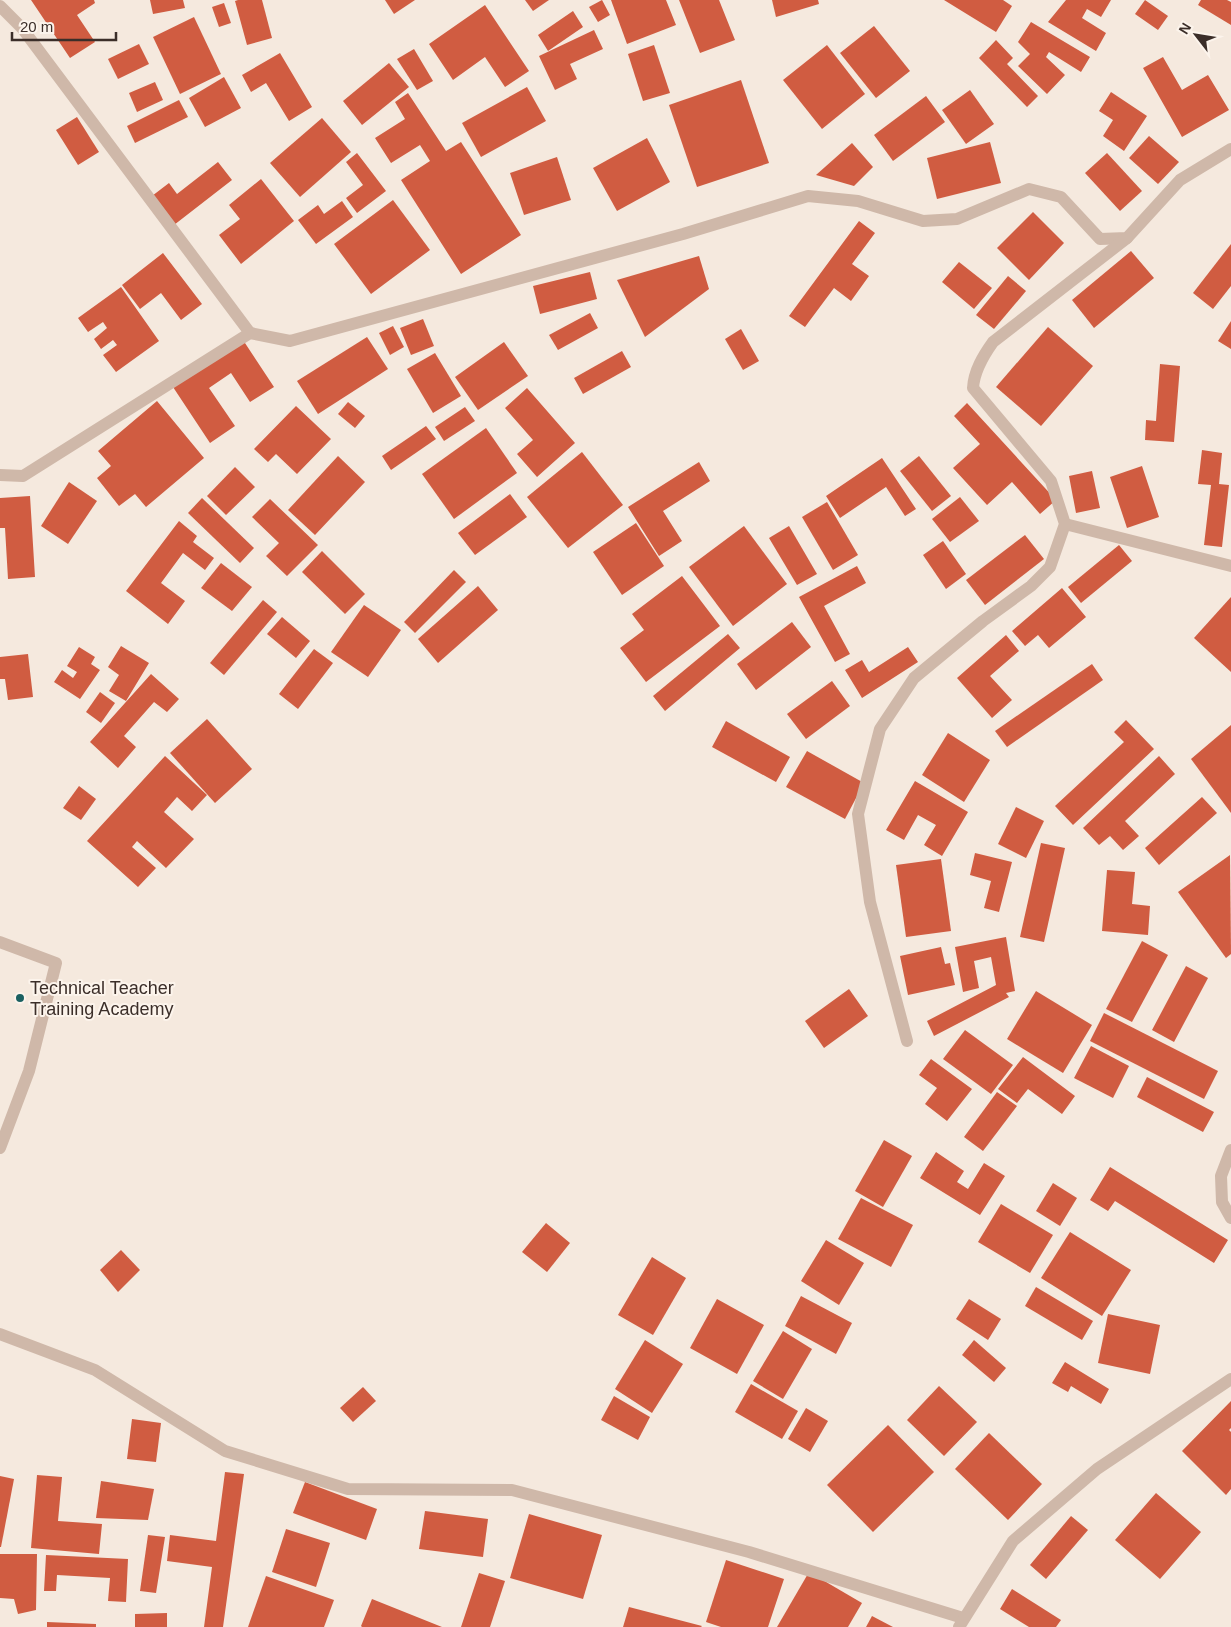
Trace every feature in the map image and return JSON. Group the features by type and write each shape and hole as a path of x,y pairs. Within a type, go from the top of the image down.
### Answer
{"street":[{"path":"0,6 22,28 250,333 290,341 683,234 808,196 858,201 923,221 957,219 1029,189 1061,197 1100,239 1126,238"},
{"path":"907,1041 870,902 858,814 880,729 914,678 983,621 1031,586 1050,567 1064,524 1051,481 973,388 973,379 982,359 993,342 1126,238 1180,180 1231,149"},
{"path":"0,475 23,476 250,333"},
{"path":"1064,524 1231,566"},
{"path":"0,942 56,963 29,1071 0,1148"},
{"path":"1231,1150 1221,1176 1222,1202 1231,1218"},
{"path":"0,1334 95,1370 225,1451 348,1489 512,1490 748,1552 961,1623 1013,1541 1097,1469 1231,1379"}],"building":[{"path":"31,0 94,0 95,3 77,15 95,42 70,58"},
{"path":"150,0 183,0 185,8 153,14"},
{"path":"262,0 272,38 247,45 235,1"},
{"path":"385,0 415,0 394,14"},
{"path":"525,0 549,0 533,11"},
{"path":"602,0 610,15 598,22 589,7"},
{"path":"611,0 666,0 676,25 627,44"},
{"path":"679,0 719,0 735,40 700,53"},
{"path":"772,0 818,0 819,4 776,17"},
{"path":"944,0 1003,0 1012,6 996,32"},
{"path":"1066,0 1111,0 1101,17 1087,9 1082,18 1106,33 1096,51 1048,22"},
{"path":"1145,0 1168,16 1158,30 1135,14"},
{"path":"1201,0 1227,0 1231,2 1231,25 1198,5"},
{"path":"224,3 231,23 219,27 212,7"},
{"path":"485,5 529,71 505,87 485,57 453,80 429,44"},
{"path":"573,11 583,27 548,51 538,35"},
{"path":"194,17 221,74 180,94 153,37"},
{"path":"1031,22 1090,57 1081,72 1049,52 1046,57 1065,75 1047,94 1018,66 1030,54 1018,42"},
{"path":"874,26 910,71 876,98 840,53"},
{"path":"594,30 603,49 570,64 577,79 555,90 539,56"},
{"path":"996,40 1013,58 1007,64 1038,96 1027,107 979,58"},
{"path":"139,44 149,64 118,79 108,59"},
{"path":"654,45 670,93 643,101 628,54"},
{"path":"827,45 865,94 822,129 783,80"},
{"path":"414,49 433,81 417,90 397,59"},
{"path":"280,53 312,107 289,121 266,83 251,92 242,75"},
{"path":"1163,57 1182,90 1208,75 1229,110 1182,137 1143,68"},
{"path":"389,63 409,87 362,125 343,101"},
{"path":"224,77 241,108 205,127 189,98"},
{"path":"741,80 769,163 697,187 669,105"},
{"path":"155,82 163,100 137,112 129,93"},
{"path":"527,87 546,121 481,157 462,123"},
{"path":"970,90 994,124 966,144 942,110"},
{"path":"1111,92 1147,116 1124,151 1103,136 1113,120 1099,111"},
{"path":"408,93 446,151 461,142 521,235 461,274 401,180 430,161 420,145 391,163 375,138 405,119 395,102"},
{"path":"926,96 945,122 893,161 874,135"},
{"path":"179,100 188,117 135,143 127,126"},
{"path":"77,117 99,152 78,165 56,130"},
{"path":"322,118 351,152 300,197 270,163"},
{"path":"1149,136 1179,162 1158,184 1129,158"},
{"path":"647,138 670,182 617,211 593,168"},
{"path":"990,142 1001,183 937,199 927,158"},
{"path":"852,143 873,167 854,186 816,175"},
{"path":"357,153 386,191 357,213 346,198 363,185 346,162"},
{"path":"1107,153 1142,191 1120,211 1085,173"},
{"path":"557,157 571,200 524,215 510,173"},
{"path":"218,162 232,180 174,225 152,196 169,183 177,194"},
{"path":"261,179 294,221 241,264 219,235 240,219 229,205"},
{"path":"393,200 430,250 371,294 334,244"},
{"path":"342,201 353,217 316,244 298,220 318,205 324,214"},
{"path":"1033,212 1064,243 1029,280 997,248"},
{"path":"859,221 875,233 852,264 869,276 851,301 834,288 805,327 789,316"},
{"path":"1231,244 1231,286 1213,309 1193,293"},
{"path":"1131,251 1154,278 1094,328 1072,300"},
{"path":"163,253 202,304 181,320 161,293 140,309 122,285"},
{"path":"699,256 709,289 645,337 617,280"},
{"path":"959,262 992,288 974,309 942,282"},
{"path":"590,272 597,299 540,314 533,286"},
{"path":"1008,276 1026,291 994,329 976,315"},
{"path":"121,287 159,341 116,372 103,355 117,345 113,340 101,349 94,339 107,328 103,322 88,332 78,318"},
{"path":"590,313 598,328 558,350 549,335"},
{"path":"423,319 434,346 411,355 400,328"},
{"path":"1231,321 1231,349 1218,341"},
{"path":"393,326 404,347 390,355 379,333"},
{"path":"1048,327 1093,366 1041,426 996,387"},
{"path":"741,329 759,361 743,370 725,339"},
{"path":"367,337 388,369 318,414 297,381"},
{"path":"243,340 274,387 250,402 231,373 209,388 235,426 210,443 173,387"},
{"path":"504,342 528,376 478,410 455,377"},
{"path":"622,351 631,367 583,394 574,378"},
{"path":"435,353 461,396 433,413 407,369"},
{"path":"1160,364 1180,366 1174,442 1145,440 1146,420 1156,421"},
{"path":"527,388 575,443 537,477 517,454 533,440 505,408"},
{"path":"157,401 204,458 146,507 135,494 119,506 97,478 111,466 98,451"},
{"path":"348,402 365,416 355,428 338,414"},
{"path":"967,403 1056,500 1040,514 1012,482 987,505 953,468 980,444 954,416"},
{"path":"296,406 331,439 297,474 276,454 268,462 254,449"},
{"path":"465,407 475,421 444,441 435,427"},
{"path":"426,426 436,439 391,470 382,456"},
{"path":"486,428 517,473 454,519 422,474"},
{"path":"1202,450 1222,453 1219,484 1229,485 1222,547 1204,545 1211,485 1198,484"},
{"path":"582,452 623,505 568,548 527,497"},
{"path":"338,456 365,482 315,535 288,510"},
{"path":"919,456 951,496 932,511 900,471"},
{"path":"882,458 916,509 905,516 886,487 840,518 826,496"},
{"path":"699,462 710,481 663,511 682,541 659,556 628,507"},
{"path":"1142,466 1159,517 1127,528 1110,477"},
{"path":"235,467 255,487 226,515 207,496"},
{"path":"1092,471 1100,508 1076,513 1069,476"},
{"path":"69,482 97,501 68,544 41,526"},
{"path":"510,494 527,517 475,555 458,533"},
{"path":"30,496 35,577 8,579 5,528 0,528 0,498"},
{"path":"960,497 979,521 950,542 932,519"},
{"path":"202,498 254,548 240,563 188,513"},
{"path":"270,499 318,545 287,576 266,556 279,543 252,517"},
{"path":"827,502 858,555 833,570 802,517"},
{"path":"179,521 197,536 193,542 214,558 205,570 183,553 161,583 185,601 168,624 126,591"},
{"path":"636,523 664,566 622,595 593,552"},
{"path":"744,526 787,584 733,626 689,567"},
{"path":"789,526 817,574 797,585 769,538"},
{"path":"1025,535 1044,559 985,605 966,580"},
{"path":"943,541 966,574 946,589 923,555"},
{"path":"1119,545 1132,561 1081,603 1068,587"},
{"path":"322,551 365,594 345,614 302,572"},
{"path":"221,563 252,587 232,611 201,588"},
{"path":"857,566 866,583 824,606 850,654 835,662 799,597"},
{"path":"454,570 466,582 415,633 404,622"},
{"path":"682,576 720,626 646,682 620,648 644,630 632,614"},
{"path":"478,586 498,610 438,663 418,639"},
{"path":"1062,588 1086,617 1049,648 1038,635 1025,646 1012,631"},
{"path":"1231,597 1231,672 1194,638"},
{"path":"263,600 277,612 224,675 210,663"},
{"path":"364,605 401,630 368,677 331,652"},
{"path":"282,617 310,641 296,658 267,634"},
{"path":"792,622 811,647 756,690 737,664"},
{"path":"728,634 740,648 665,711 653,696"},
{"path":"1006,635 1019,651 990,676 1012,700 992,718 957,678"},
{"path":"121,646 149,663 126,701 109,691 119,675 108,667"},
{"path":"79,647 95,657 91,664 100,670 80,699 54,682 62,670 73,678 77,672 67,666"},
{"path":"908,647 918,662 862,698 845,670 862,660 869,672"},
{"path":"314,649 333,663 298,709 279,694"},
{"path":"28,654 33,697 8,700 5,679 0,679 0,657"},
{"path":"1092,664 1103,680 1007,747 995,731"},
{"path":"151,674 179,699 167,712 154,702 124,736 136,747 118,768 90,742"},
{"path":"832,681 850,706 806,739 787,714"},
{"path":"100,692 115,703 101,723 86,712"},
{"path":"207,719 252,769 215,803 170,753"},
{"path":"1126,720 1154,749 1073,825 1055,806 1124,742 1114,732"},
{"path":"726,721 790,757 776,782 712,747"},
{"path":"1231,725 1231,813 1191,759"},
{"path":"948,733 990,760 964,802 922,775"},
{"path":"807,751 864,783 845,819 786,787"},
{"path":"165,756 207,795 192,811 177,797 164,812 194,839 166,868 137,841 132,847 156,868 138,887 87,841"},
{"path":"1159,756 1175,774 1125,821 1139,836 1123,850 1110,836 1099,845 1083,828"},
{"path":"915,781 968,812 942,856 924,845 936,825 918,815 904,840 886,830"},
{"path":"79,786 96,799 81,820 63,808"},
{"path":"1202,797 1217,813 1159,865 1145,848"},
{"path":"1016,807 1044,821 1026,858 998,844"},
{"path":"1041,843 1065,848 1044,942 1020,937"},
{"path":"975,853 1012,862 999,912 984,908 991,881 970,875"},
{"path":"1230,855 1231,954 1226,958 1178,892"},
{"path":"941,859 951,931 906,937 896,865"},
{"path":"1107,870 1135,872 1132,904 1150,906 1148,935 1102,931"},
{"path":"1006,937 1015,991 1006,993 1009,997 934,1036 927,1021 996,985 991,957 974,961 979,988 963,992 955,947"},
{"path":"1142,941 1168,955 1132,1022 1106,1009"},
{"path":"941,947 945,964 950,963 955,985 908,995 900,956"},
{"path":"1186,966 1208,978 1174,1042 1152,1030"},
{"path":"849,989 868,1016 824,1048 805,1021"},
{"path":"1036,991 1092,1025 1063,1073 1007,1039"},
{"path":"1104,1013 1218,1071 1204,1099 1090,1041"},
{"path":"965,1030 1013,1065 991,1094 943,1059"},
{"path":"1091,1046 1129,1066 1113,1098 1074,1078"},
{"path":"1023,1057 1075,1096 1062,1114 1028,1089 1017,1103 998,1089"},
{"path":"931,1059 972,1089 947,1121 925,1104 937,1088 919,1075"},
{"path":"1147,1077 1214,1112 1203,1132 1137,1097"},
{"path":"997,1092 1017,1106 983,1151 964,1137"},
{"path":"884,1140 912,1156 883,1207 855,1191"},
{"path":"936,1152 964,1171 957,1182 968,1189 984,1163 1005,1176 980,1215 920,1178"},
{"path":"1110,1167 1228,1240 1214,1263 1115,1201 1108,1211 1090,1200"},
{"path":"1053,1183 1077,1198 1060,1226 1036,1211"},
{"path":"861,1198 913,1225 891,1267 838,1239"},
{"path":"1001,1204 1053,1235 1030,1273 978,1242"},
{"path":"546,1223 570,1243 547,1272 522,1252"},
{"path":"1070,1232 1131,1270 1102,1316 1041,1278"},
{"path":"826,1240 864,1263 839,1305 801,1281"},
{"path":"121,1250 140,1270 118,1292 100,1270"},
{"path":"652,1257 686,1278 653,1335 618,1315"},
{"path":"1036,1287 1093,1321 1082,1340 1025,1306"},
{"path":"801,1296 852,1323 836,1354 785,1326"},
{"path":"717,1299 764,1325 737,1374 690,1348"},
{"path":"969,1299 1001,1319 988,1340 956,1319"},
{"path":"1108,1314 1160,1325 1150,1374 1098,1363"},
{"path":"783,1331 812,1349 783,1399 753,1381"},
{"path":"645,1340 683,1364 652,1413 615,1389"},
{"path":"974,1340 1006,1368 994,1382 962,1355"},
{"path":"1065,1362 1109,1389 1101,1404 1071,1386 1068,1392 1052,1383"},
{"path":"751,1384 798,1411 782,1439 735,1412"},
{"path":"939,1386 977,1422 944,1456 907,1420"},
{"path":"363,1387 376,1401 353,1422 340,1408"},
{"path":"614,1396 650,1417 638,1440 601,1420"},
{"path":"1231,1401 1231,1428 1229,1430 1231,1432 1231,1489 1226,1495 1182,1451"},
{"path":"806,1408 828,1421 810,1452 788,1439"},
{"path":"132,1419 161,1423 156,1462 127,1459"},
{"path":"888,1425 934,1472 873,1532 827,1485"},
{"path":"989,1433 1042,1484 1008,1520 955,1469"},
{"path":"225,1472 244,1474 223,1627 204,1627 212,1567 167,1561 170,1535 216,1541"},
{"path":"37,1475 62,1477 58,1521 102,1524 99,1554 31,1548"},
{"path":"0,1476 14,1479 1,1547 0,1547"},
{"path":"101,1481 154,1489 148,1520 96,1518"},
{"path":"305,1482 377,1509 366,1540 293,1513"},
{"path":"1156,1493 1201,1532 1160,1579 1115,1540"},
{"path":"425,1511 488,1519 483,1557 419,1549"},
{"path":"529,1514 602,1535 583,1599 510,1578"},
{"path":"1071,1516 1088,1530 1046,1579 1030,1565"},
{"path":"286,1529 330,1543 316,1587 272,1572"},
{"path":"148,1535 165,1537 156,1593 140,1591"},
{"path":"0,1554 37,1554 36,1610 18,1614 14,1599 0,1598"},
{"path":"46,1555 128,1559 126,1602 108,1601 110,1578 57,1575 56,1591 44,1591"},
{"path":"726,1560 784,1579 768,1627 721,1627 706,1622"},
{"path":"809,1572 862,1603 848,1627 777,1627"},
{"path":"479,1573 505,1581 490,1627 461,1627"},
{"path":"266,1576 334,1600 324,1627 248,1627"},
{"path":"1012,1589 1061,1620 1056,1627 1029,1627 1000,1609"},
{"path":"372,1599 442,1627 362,1627"},
{"path":"629,1607 702,1626 623,1627"},
{"path":"167,1613 167,1627 135,1627 135,1614"},
{"path":"872,1616 893,1627 866,1627"},
{"path":"47,1622 96,1624 96,1627 47,1627"}],"place":[{"name":"Technical Teacher Training Academy","path":"20,998"}]}
